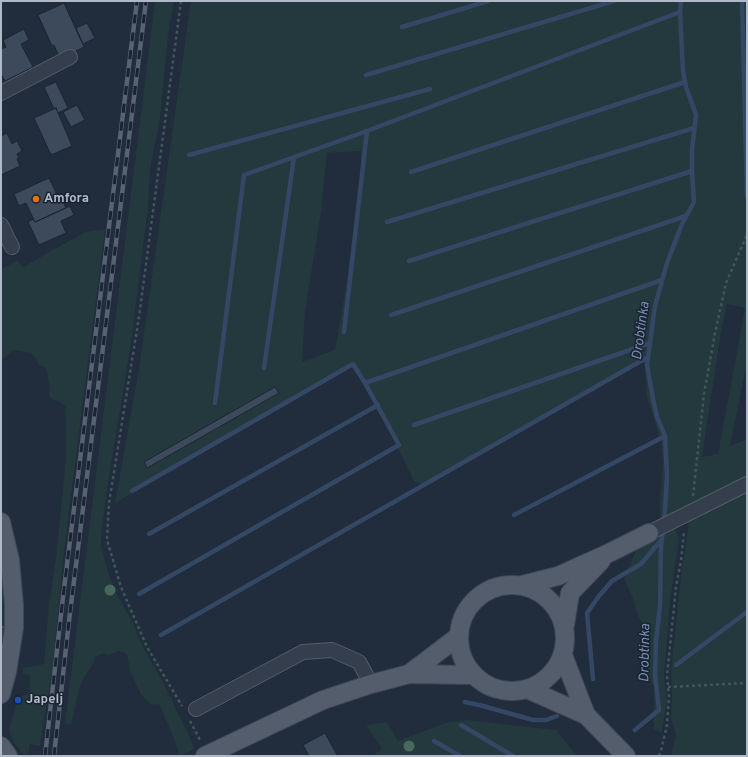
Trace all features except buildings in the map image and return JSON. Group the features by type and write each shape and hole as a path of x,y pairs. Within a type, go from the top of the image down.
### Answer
{"main road":[{"path":"1,522 10,560 14,606 14,628 7,672 1,694"},
{"path":"522,585 558,576 649,533"},
{"path":"565,625 557,608 540,591 522,585 504,584 487,590 473,601 463,616 459,636 460,650 464,663 472,675 493,687 510,691 527,689 543,682 555,670 563,655 566,637 565,625 570,593 609,553"},
{"path":"409,674 459,636"},
{"path":"563,655 586,715"},
{"path":"206,755 323,700 371,684 409,674 472,675"},
{"path":"527,689 586,715 626,756"},
{"path":"1,746 8,756"}],"street":[{"path":"1,93 70,57"},
{"path":"1,225 12,246"},
{"path":"649,533 747,484"},
{"path":"1,634 10,652"},
{"path":"189,711 303,652 332,650 359,662 371,684"}],"path":[{"path":"181,1 138,317 109,503 108,540 121,588 147,647 189,711 206,755"},
{"path":"659,756 667,725 669,697 667,676 684,516 704,394 726,283 747,235"},
{"path":"668,687 747,683"}],"green space":[{"path":"155,1 174,1 168,35 160,118 150,169 148,208 131,343 109,477 101,534 101,545 107,569 115,591 133,623 141,643 165,686 188,733 194,749 181,756 159,704 152,705 141,695 130,671 127,654 120,651 109,655 103,653 95,657 93,664 80,686 71,725 65,723"},
{"path":"191,1 747,1 747,363 730,446 747,439 747,477 660,521 663,464 661,442 647,397 644,360 422,485 414,481 385,422 352,366 115,503 139,368","holes":["361,151 361,178 347,281 335,350 302,362 305,312 321,212 327,153","727,304 745,308 718,454 702,457 720,338"]},
{"path":"105,229 64,551 53,665 40,746 30,744 28,754 23,754 12,740 9,729 19,696 26,695 30,692 30,675 23,674 23,668 44,664 49,604 56,559 66,459 66,406 51,398 49,394 50,390 47,371 43,366 39,366 37,360 31,353 17,350 12,351 1,361 1,269 17,261 23,267 85,232"},
{"path":"747,492 747,756 671,756 676,735 671,719 671,672 681,576 689,522"},
{"path":"673,527 677,532 679,540 670,601 664,676 667,701 662,733 654,729 654,687 649,677 646,663 642,624 624,579 639,543"},
{"path":"1,549 7,635 1,628"},
{"path":"467,720 556,730 577,756 372,756 382,749 366,725 387,722 398,741 445,723"}],"waterway":[{"path":"402,27 488,1"},
{"path":"366,75 614,1"},
{"name":"Drobtinka","path":"635,730 659,710 655,675 656,641 660,606 661,547 667,476 665,436 657,417 647,365 655,306 667,263 682,224 694,202 692,150 696,115 686,87 683,71 680,12 681,1"},
{"path":"742,1 747,196"},
{"path":"215,403 244,175 367,131 680,12"},
{"path":"411,172 685,82"},
{"path":"189,155 430,89"},
{"path":"387,222 694,128"},
{"path":"344,332 367,131"},
{"path":"264,368 294,157"},
{"path":"409,261 692,171"},
{"path":"391,315 686,216"},
{"path":"139,594 399,445 365,383 662,280"},
{"path":"414,425 650,343"},
{"path":"161,635 648,357"},
{"path":"132,491 353,364 365,383"},
{"path":"149,534 378,405"},
{"path":"514,515 665,436"},
{"path":"593,679 587,613 612,581 641,564 661,540"},
{"path":"676,665 747,612"},
{"path":"465,702 533,720 546,720 557,716"},
{"path":"461,725 513,756"},
{"path":"434,741 460,756"}],"railway":[{"path":"45,756 63,597 137,1"},
{"path":"54,756 69,621 146,1"}],"place":[{"name":"Amfora","path":"36,199"},
{"name":"Japelj","path":"18,700"}]}
